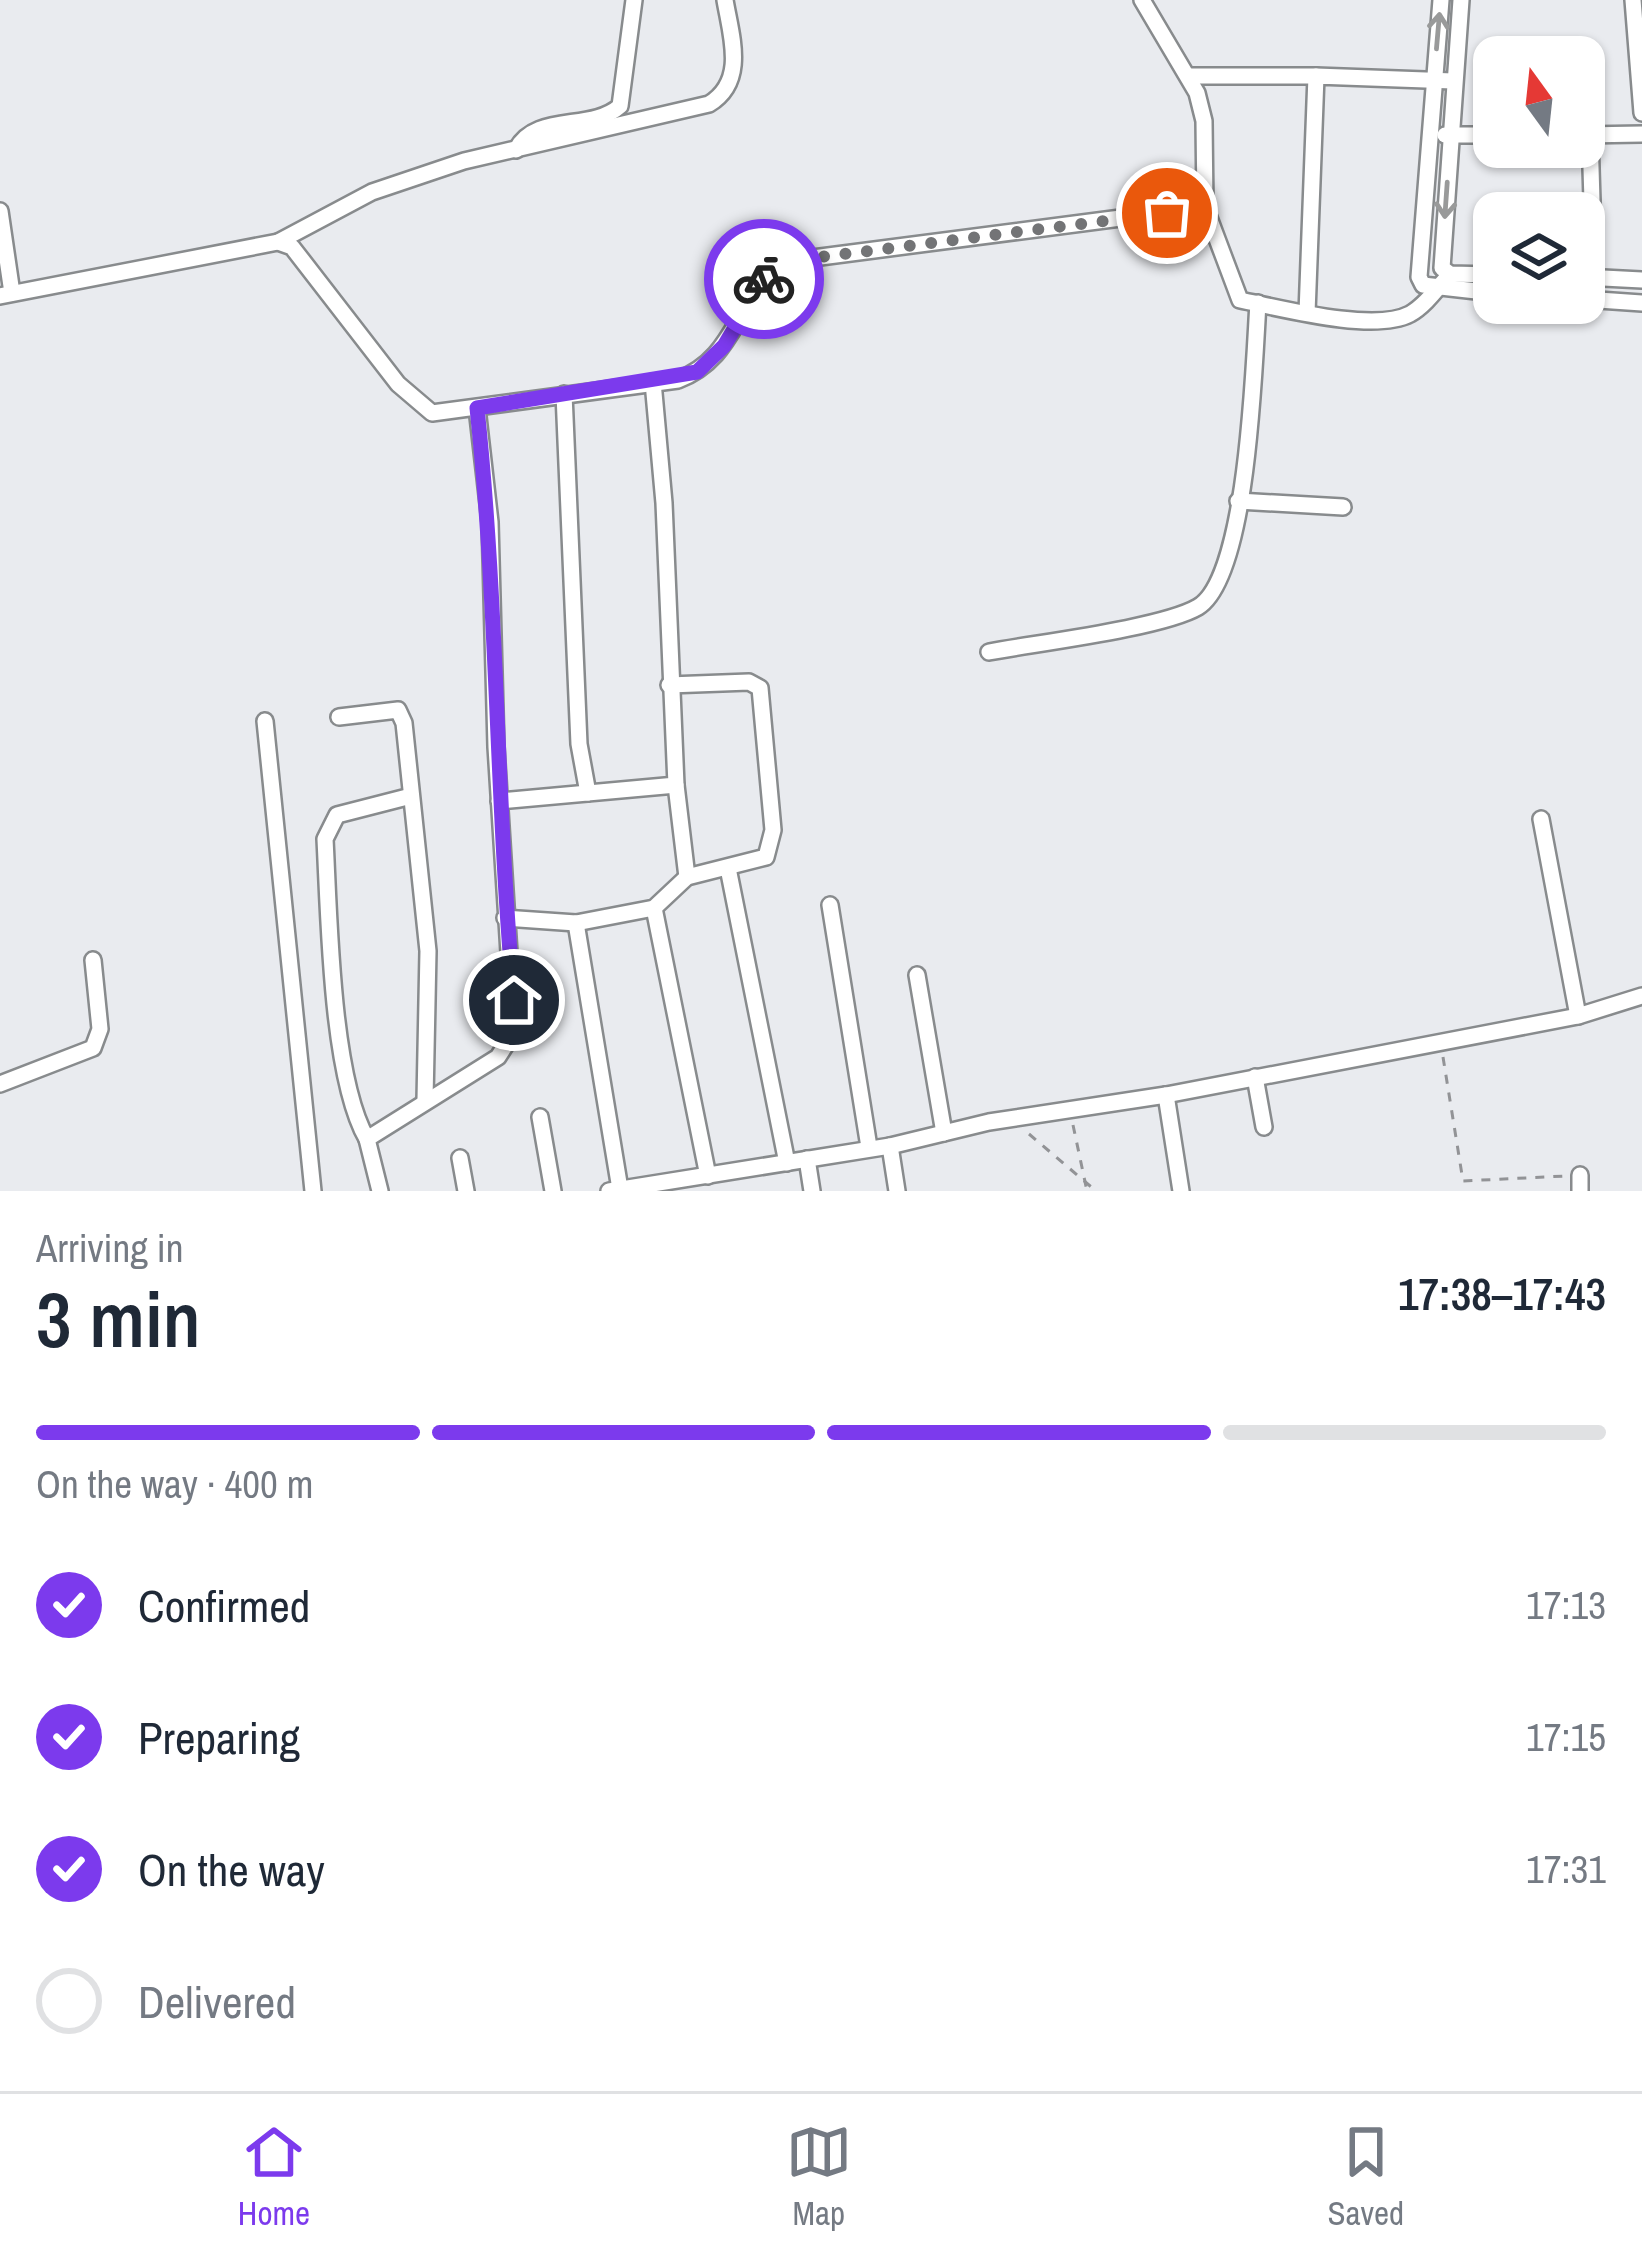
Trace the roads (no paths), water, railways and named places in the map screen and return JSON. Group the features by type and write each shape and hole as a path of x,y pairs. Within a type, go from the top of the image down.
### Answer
{"street":[{"path":"516,150 535,131 601,117 620,106 634,0"},
{"path":"0,211 6,294 278,242 372,192 516,150 699,108 720,98 734,70 725,0"},
{"path":"1142,0 1190,76 1204,122 1204,207 1240,300 1307,313 1399,319 1450,274 1473,275"},
{"path":"1441,0 1419,278 1423,285 1436,289 1473,292"},
{"path":"1450,274 1442,262 1461,0"},
{"path":"1633,0 1642,113"},
{"path":"1190,76 1453,81"},
{"path":"1307,313 1316,76"},
{"path":"1605,135 1642,134"},
{"path":"1430,135 1473,135"},
{"path":"278,242 292,247 422,408 432,413 677,380 711,363 760,282 805,259 1204,207"},
{"path":"1605,278 1642,280"},
{"path":"1605,301 1642,303"},
{"path":"989,652 1199,606 1222,582 1249,435 1258,303"},
{"path":"653,382 665,517 669,685 687,877"},
{"path":"564,394 579,743 587,793"},
{"path":"367,1139 508,1048 515,1015 499,801 490,522 477,408"},
{"path":"1238,501 1342,507"},
{"path":"505,918 576,923 654,908 687,877 760,861 771,850 760,688 749,682 669,685"},
{"path":"339,717 398,710 404,722 428,951 425,1100"},
{"path":"265,721 313,1191"},
{"path":"499,801 676,785"},
{"path":"380,1191 355,1110 336,1003 326,839 338,815 411,796"},
{"path":"1541,819 1578,1016"},
{"path":"728,868 787,1163"},
{"path":"830,904 869,1147"},
{"path":"654,908 715,1175 727,1191"},
{"path":"576,923 614,1190 1166,1095 1578,1016 1642,996"},
{"path":"0,1084 93,1048 100,1029 94,960"},
{"path":"916,975 944,1133"},
{"path":"1255,1077 1264,1127"},
{"path":"1166,1095 1181,1191"},
{"path":"540,1117 553,1191"},
{"path":"890,1146 897,1191"},
{"path":"460,1158 466,1191"},
{"path":"807,1159 812,1191"}]}
